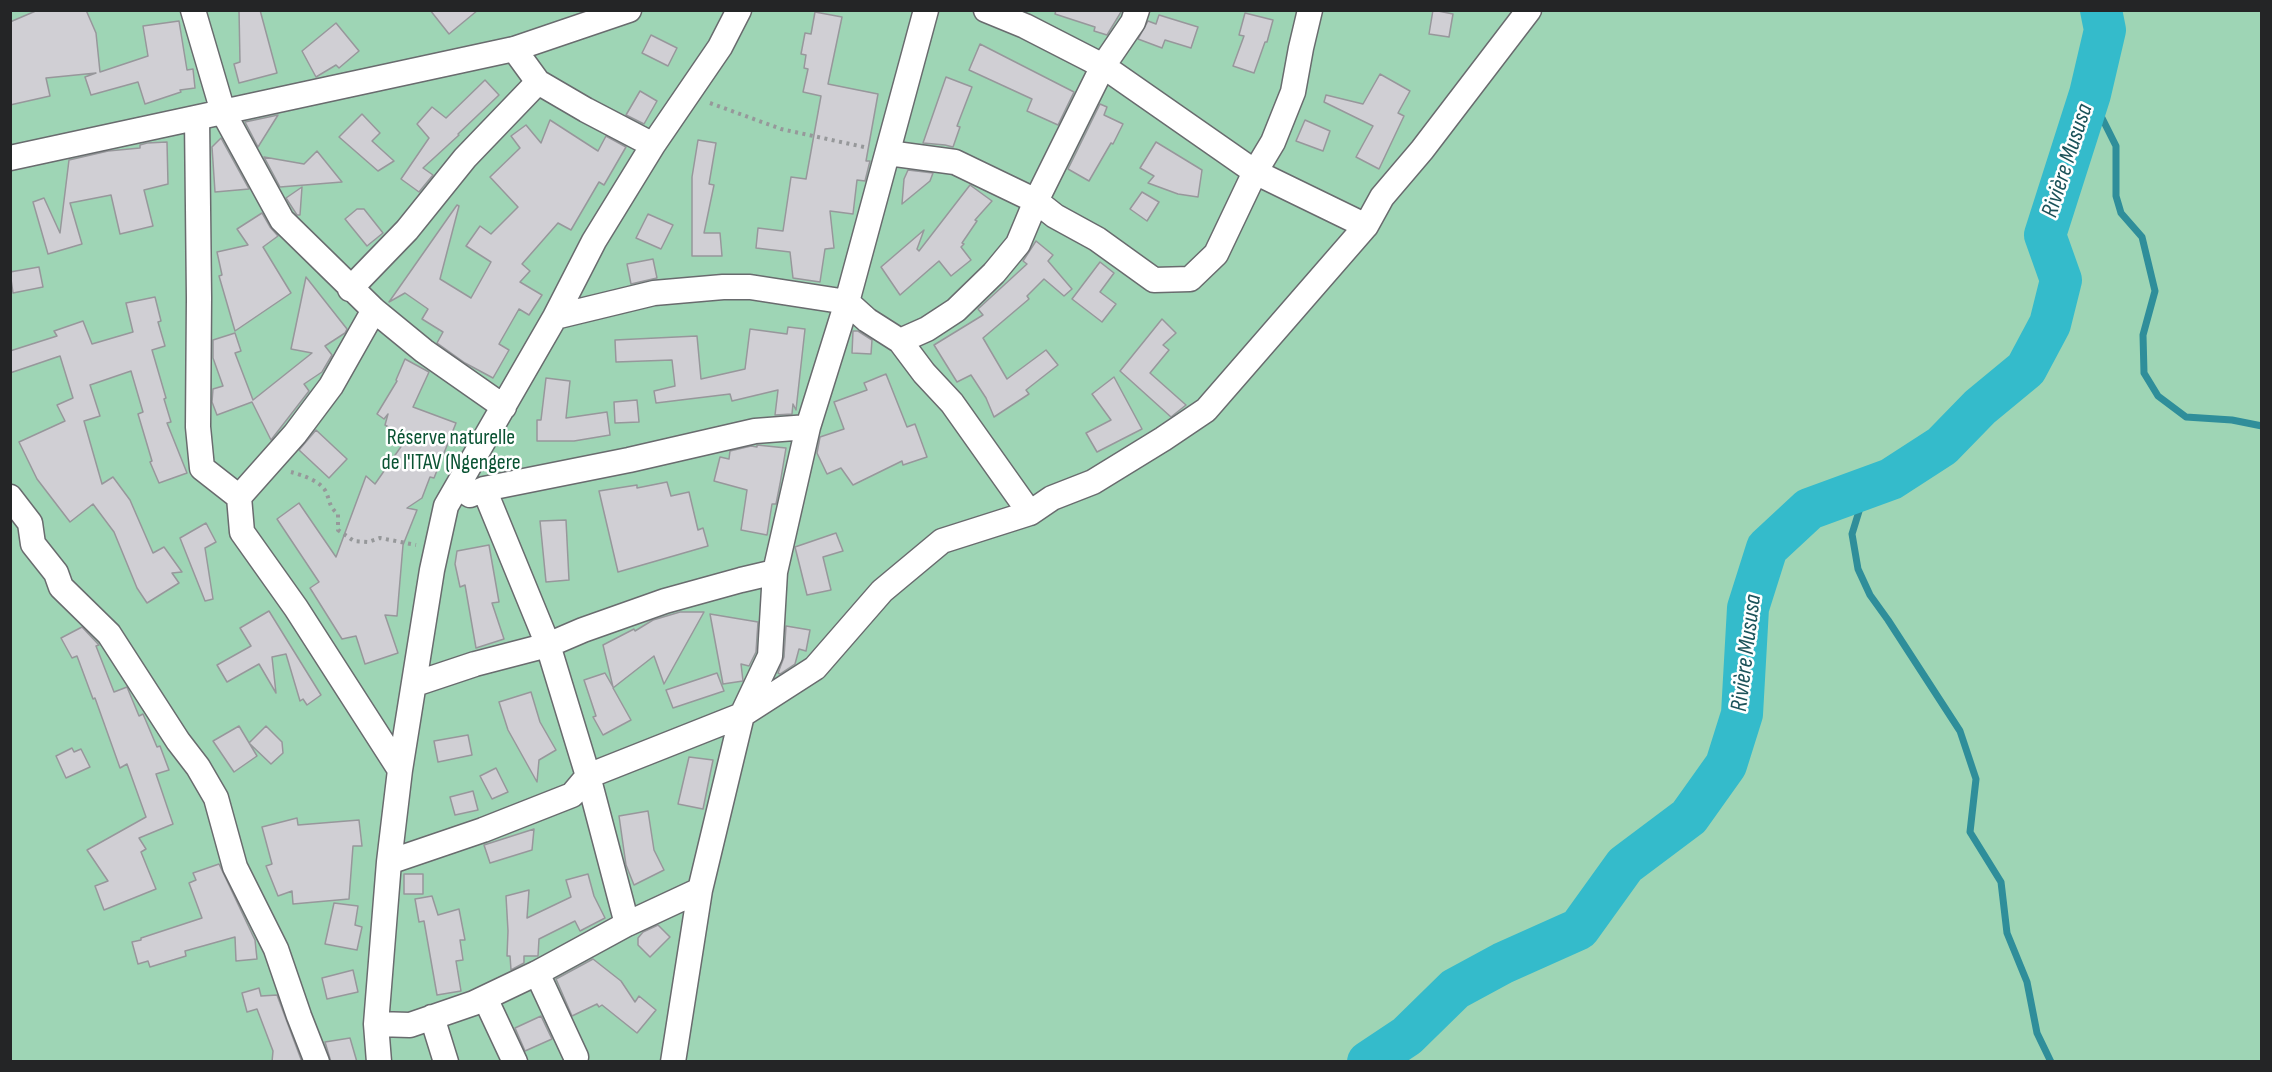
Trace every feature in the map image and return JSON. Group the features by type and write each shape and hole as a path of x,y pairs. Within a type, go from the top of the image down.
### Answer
{"street":[{"path":"193,10 223,112 282,220 374,310 424,351 504,407"},
{"path":"10,158 514,49 629,10"},
{"path":"379,1062 376,1024 388,862 400,770 435,555 446,506 555,317 594,241 682,100 720,47 739,10"},
{"path":"673,1062 700,890 742,715 770,656 775,572 808,427 847,302 926,10"},
{"path":"986,10 1025,26 1103,66 1255,171 1366,226"},
{"path":"900,341 927,329 956,310 994,273 1018,244 1036,201 1103,66 1132,22 1137,10"},
{"path":"888,153 955,162 1036,201 1055,216 1097,239 1154,280 1190,279 1216,255 1255,171 1273,141 1293,92 1311,10"},
{"path":"388,862 493,826 572,795 588,776 742,715 815,668 882,591 942,541 1030,513 1052,498 1093,482 1206,410 1366,226 1383,197 1422,150 1529,10"},
{"path":"514,49 538,82 653,145"},
{"path":"350,289 407,230 465,158 538,82"},
{"path":"197,118 198,427 202,468 239,497 242,532 296,608 400,770"},
{"path":"555,317 654,293 723,287 750,287 847,302 867,320 900,341 924,373 952,403 1030,513"},
{"path":"239,497 295,434 332,386 374,310"},
{"path":"446,506 484,489 755,431 808,427"},
{"path":"484,489 548,645 588,776 627,924"},
{"path":"10,497 30,523 33,544 56,573 61,587 109,634 178,741 198,767 216,798 235,867 276,949 317,1062"},
{"path":"415,684 475,664 548,645 665,601 775,572"},
{"path":"376,1024 410,1025 485,998 537,973 627,924 700,890"},
{"path":"537,973 576,1057"},
{"path":"485,998 515,1062"},
{"path":"432,1017 446,1062"}],"path":[{"path":"682,100 709,102 781,129 888,153"},
{"path":"271,462 288,471 303,475 325,490 330,508 338,514 338,530 354,541 368,542 380,537 415,544 435,555"}],"green space":[{"name":"Réserve naturelle de l'ITAV (Ngengere","path":"10,11 2261,11 2261,1061 11,1061"}],"building":[{"path":"38,10 86,10 96,33 100,72 148,56 143,26 179,21 187,70 193,69 195,88 180,90 181,92 145,104 138,82 91,95 85,77 96,73 46,78 50,96 10,105 10,22"},
{"path":"239,10 260,10 277,73 239,83 234,64 240,62"},
{"path":"430,10 478,10 449,34"},
{"path":"1056,10 1120,10 1121,12 1107,35 1094,31 1095,27 1055,14"},
{"path":"1433,10 1453,14 1449,37 1429,34"},
{"path":"815,12 842,17 828,84 878,94 866,161 870,161 865,181 857,180 853,214 830,211 834,248 825,249 820,282 793,278 790,252 756,248 758,228 783,231 791,177 806,179 821,96 803,92 808,69 804,68 806,55 801,54 805,33 811,34"},
{"path":"1245,13 1273,20 1254,73 1233,66 1244,36 1239,35"},
{"path":"1159,15 1198,27 1191,48 1165,40 1162,48 1138,39 1148,21 1156,24"},
{"path":"336,23 359,51 339,68 336,65 316,77 302,51"},
{"path":"651,35 677,48 668,66 642,53"},
{"path":"980,44 1074,92 1058,125 1027,111 1032,99 969,70"},
{"path":"1380,74 1410,91 1398,113 1404,116 1379,169 1356,157 1373,126 1324,102 1326,95 1363,104"},
{"path":"946,77 972,87 957,126 960,127 953,147 923,143"},
{"path":"485,80 499,95 423,168 433,175 419,192 401,179 429,138 417,124 432,107 446,118"},
{"path":"640,91 657,101 644,124 626,115"},
{"path":"1100,104 1107,107 1104,115 1123,124 1089,181 1068,169"},
{"path":"362,114 380,133 372,141 394,161 378,171 339,137"},
{"path":"278,115 258,147 245,122"},
{"path":"550,120 598,151 606,136 626,147 604,185 599,182 571,230 558,223 522,264 530,271 520,282 542,295 529,315 519,309 499,344 509,350 493,378 465,363 437,343 443,332 422,319 428,309 405,293 389,302 457,205 459,206 440,279 471,298 491,262 466,246 480,226 491,234 518,207 490,177 520,148 511,136 526,125 541,143"},
{"path":"1305,120 1330,131 1323,151 1296,141"},
{"path":"221,138 249,189 215,192 212,147"},
{"path":"698,140 716,143 709,184 714,185 704,233 720,233 722,256 692,256 692,177"},
{"path":"167,142 168,184 144,190 153,226 120,234 111,195 70,203 82,244 48,254 33,202 44,198 60,233 69,160 108,151 140,148 140,145 147,143"},
{"path":"1156,142 1202,170 1198,197 1178,194 1148,183 1154,176 1140,168"},
{"path":"317,151 342,182 280,187 264,157 304,164"},
{"path":"908,170 933,173 930,181 902,204 904,179"},
{"path":"970,185 992,201 975,220 977,221 962,243 964,244 961,247 971,260 951,276 939,261 900,295 881,267 924,230 917,249 919,251"},
{"path":"302,187 300,215 297,215 286,198"},
{"path":"1142,192 1159,202 1147,221 1130,209"},
{"path":"357,209 364,209 383,233 367,246 345,219"},
{"path":"262,213 278,236 263,247 291,293 235,331 219,276 222,275 217,252 248,245 237,229"},
{"path":"648,214 673,225 661,249 636,238"},
{"path":"1036,241 1053,255 1048,261 1072,289 1064,296 1044,279 1027,296 1029,299 983,338 1007,379 1046,350 1058,365 1026,390 1029,394 994,417 986,398 971,375 957,382 934,345 983,315 978,309 1027,264 1023,261"},
{"path":"653,259 657,278 631,284 627,264"},
{"path":"1100,262 1114,273 1100,292 1116,304 1102,322 1072,299"},
{"path":"39,267 43,287 13,293 10,272"},
{"path":"306,277 347,329 345,333 325,346 332,355 322,372 304,384 309,391 271,440 252,402 217,415 212,402 213,389 223,386 213,358 213,340 235,333 241,351 235,353 253,400 312,353 291,349"},
{"path":"155,297 161,321 158,322 165,346 152,350 171,422 167,423 187,473 159,483 150,462 152,461 138,414 143,412 131,371 90,385 100,416 84,421 102,484 113,477 130,500 153,553 164,547 182,572 172,573 179,583 147,603 137,588 114,532 93,504 70,522 37,479 19,442 65,421 57,405 73,398 60,356 10,373 10,351 57,336 54,331 83,321 92,344 133,332 126,303"},
{"path":"1162,319 1176,333 1163,345 1169,350 1150,373 1186,405 1171,417 1120,371"},
{"path":"788,327 805,329 796,410 793,404 792,414 775,415 778,390 732,401 730,394 656,403 654,391 675,386 672,360 616,362 615,340 697,336 701,379 745,369 750,329 787,334"},
{"path":"853,331 858,331 872,340 871,354 852,353"},
{"path":"405,359 429,372 413,407 456,423 434,478 430,477 422,498 407,508 417,510 403,545 397,616 385,615 398,653 365,664 356,636 342,639 310,588 319,582 277,519 299,503 336,557 366,476 375,484 407,438 385,425 388,414 384,419 377,414 397,381"},
{"path":"886,374 907,427 915,424 927,457 903,465 902,461 853,485 841,468 827,474 817,453 820,437 844,429 834,402 867,390 864,383"},
{"path":"1114,377 1142,429 1097,452 1086,433 1111,420 1092,394"},
{"path":"546,378 570,381 566,418 607,412 610,435 574,441 537,441 537,420 541,420"},
{"path":"637,400 639,422 615,423 614,402"},
{"path":"316,430 347,459 329,478 299,450"},
{"path":"757,445 786,448 776,504 772,504 767,535 741,530 747,490 714,481 720,457 729,459 730,451 751,446 757,447"},
{"path":"667,482 671,496 689,492 698,530 703,528 708,546 618,572 599,491 637,485 637,488"},
{"path":"566,520 569,580 546,582 540,521"},
{"path":"206,523 216,542 205,548 213,599 205,601 180,538"},
{"path":"836,533 843,551 823,557 831,590 807,595 795,547"},
{"path":"489,545 499,602 492,603 504,639 476,648 465,585 460,587 455,564 457,551"},
{"path":"269,611 321,695 307,705 303,699 300,701 286,654 272,657 276,693 259,664 227,682 217,665 251,646 240,628"},
{"path":"680,612 704,612 664,684 654,656 613,688 631,720 603,735 593,717 596,716 584,680 605,673 613,687 603,645 653,620"},
{"path":"710,614 758,622 756,652 749,666 741,664 743,681 723,684"},
{"path":"786,626 810,630 806,651 799,649 795,664 780,674 778,673 784,657"},
{"path":"82,627 99,645 96,646 114,692 127,687 139,716 143,714 157,747 160,746 169,770 156,774 173,824 139,838 146,849 141,852 156,889 104,910 95,886 108,881 87,850 146,817 127,764 120,768 77,656 72,658 61,638"},
{"path":"717,673 724,691 673,708 666,690"},
{"path":"531,692 540,722 556,750 539,760 537,782 508,730 499,702"},
{"path":"239,726 257,756 234,772 213,741"},
{"path":"266,726 282,742 283,753 271,764 249,743"},
{"path":"468,735 472,755 438,762 434,741"},
{"path":"72,748 74,752 81,749 90,767 66,778 56,756"},
{"path":"689,757 713,760 703,809 678,804"},
{"path":"496,768 508,792 492,799 480,776"},
{"path":"473,791 478,810 455,815 450,797"},
{"path":"648,811 654,850 664,870 634,885 626,865 619,816"},
{"path":"297,818 298,825 359,820 362,846 353,846 349,899 293,904 292,891 278,896 266,866 272,864 262,827"},
{"path":"534,829 532,850 490,863 484,845"},
{"path":"219,864 255,940 257,959 236,961 235,937 185,951 186,956 150,967 148,961 138,964 132,942 202,918 189,883 196,880 193,873"},
{"path":"404,874 423,874 423,894 404,894"},
{"path":"588,874 594,896 605,918 580,931 575,921 539,939 538,956 524,956 524,963 511,970 510,956 507,956 506,896 529,890 527,918 571,897 566,880"},
{"path":"432,896 438,915 459,909 465,940 460,940 463,960 456,961 461,991 437,995 424,921 419,922 415,899"},
{"path":"334,903 358,906 355,925 362,927 357,950 325,944"},
{"path":"658,925 670,937 650,957 638,945 638,938 643,932"},
{"path":"593,959 621,981 635,1002 639,996 656,1010 637,1033 602,1005 599,1007 597,1004 572,1016 556,979"},
{"path":"353,970 358,992 327,999 322,978"},
{"path":"259,988 261,996 277,995 302,1062 272,1062 273,1051 257,1009 247,1012 242,993"},
{"path":"541,1016 552,1039 525,1051 515,1028"},
{"path":"350,1038 357,1062 331,1062 325,1042"}],"waterway":[{"name":"Rivière Mususa","path":"1368,1062 1407,1036 1455,989 1503,963 1579,929 1625,865 1689,817 1726,765 1742,714 1748,608 1767,548 1809,509 1891,479 1942,446 1980,407 2026,369 2050,324 2061,280 2045,235 2090,94 2105,30 2101,10"},
{"path":"2090,94 2116,146 2116,196 2121,213 2142,237 2155,291 2143,335 2144,373 2158,396 2186,417 2232,420 2262,426"},
{"path":"1891,479 1860,508 1852,534 1858,569 1870,595 1960,731 1976,779 1970,832 2001,882 2007,933 2027,982 2037,1033 2051,1062"}]}
